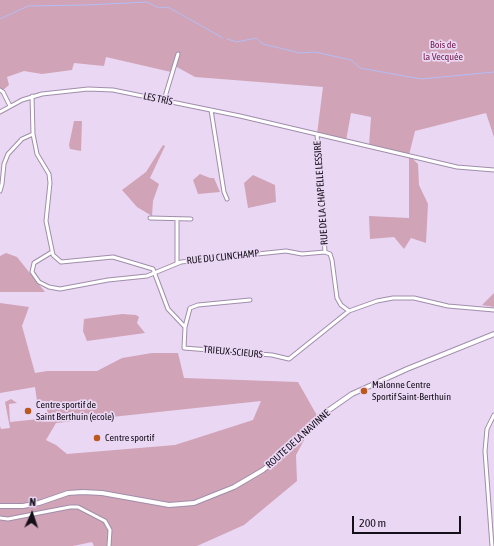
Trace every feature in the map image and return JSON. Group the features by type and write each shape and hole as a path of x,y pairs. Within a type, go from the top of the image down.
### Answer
{"street":[{"path":"164,100 178,54"},
{"name":"LES TRÎS","path":"0,112 32,96 54,92 97,89 127,92 457,167 494,170"},
{"path":"0,90 4,92 10,106"},
{"path":"32,96 33,134 37,154 49,177 46,220 51,236 52,252 57,260 61,262 113,257 153,269 168,309 185,327"},
{"path":"211,110 224,192 227,199"},
{"path":"0,191 4,164 8,154 22,139 33,134"},
{"name":"RUE DE LA CHAPELLE LESSIRE","path":"317,134 325,252 330,254 332,260 337,298 341,305 349,311"},
{"path":"150,218 191,219"},
{"path":"177,219 177,263"},
{"name":"RUE DU CLINCHAMP","path":"52,252 36,261 32,267 35,278 49,287 60,289 108,280 144,277 177,263 286,251 302,254 325,252"},
{"path":"349,311 377,301 406,297 448,306 494,310"},
{"path":"185,327 190,308 198,305 250,300"},
{"name":"TRIEUX-SCIEURS","path":"185,327 184,348 272,355 290,359 349,311"},
{"name":"ROUTE DE LA NAVINNE","path":"0,506 23,506 39,503 68,493 83,492 102,493 169,505 194,503 234,487 263,470 280,457 329,410 352,394 407,369 494,334"},
{"path":"492,546 485,452 486,429 494,415"},
{"path":"0,518 8,519 70,507 78,507 105,521 110,530 109,546"}],"green space":[{"name":"Bois de la Vecquée","path":"0,0 494,0 494,137 486,113 415,131 409,155 369,146 371,117 351,113 346,141 317,134 323,87 195,77 175,66 171,72 106,57 104,66 74,63 72,70 42,74 24,71 7,77 9,85 2,91 0,90"},
{"path":"74,121 82,121 81,151 70,149 69,145"},
{"path":"163,145 165,146 150,178 159,184 153,201 152,216 137,207 122,190 146,172"},
{"path":"409,155 418,164 419,185 428,204 426,243 411,238 404,249 394,237 370,239 369,216 409,218"},
{"path":"200,174 214,178 220,192 198,194 193,180"},
{"path":"253,175 275,185 276,202 248,208 244,183"},
{"path":"6,253 17,257 45,292 0,292 0,256"},
{"path":"494,293 494,307 482,305"},
{"path":"0,303 29,307 22,326 35,373 47,371 97,371 122,358 152,353 178,353 184,378 298,382 319,419 309,431 296,455 297,481 244,525 197,546 94,546 92,542 73,546 0,546 0,426 1,429 10,428 5,402 11,399 17,403 9,404 10,422 48,418 46,401 37,401 35,387 0,393","holes":["261,401 253,420 175,445 67,454 56,445 46,440 56,423"]},
{"path":"122,314 136,315 139,317 137,323 145,333 87,341 83,331 84,319"}],"waterway":[{"path":"0,19 28,6 147,2 159,8 168,7 223,38"},
{"path":"227,39 237,42 256,38 263,44 300,53 315,52 351,60 360,68 421,79 494,72"}],"place":[{"name":"Malonne Centre Sportif Saint-Berthuin","path":"364,391"},
{"name":"Centre sportif de Saint Berthuin (ecole)","path":"28,411"},
{"name":"Centre sportif","path":"97,438"}]}
